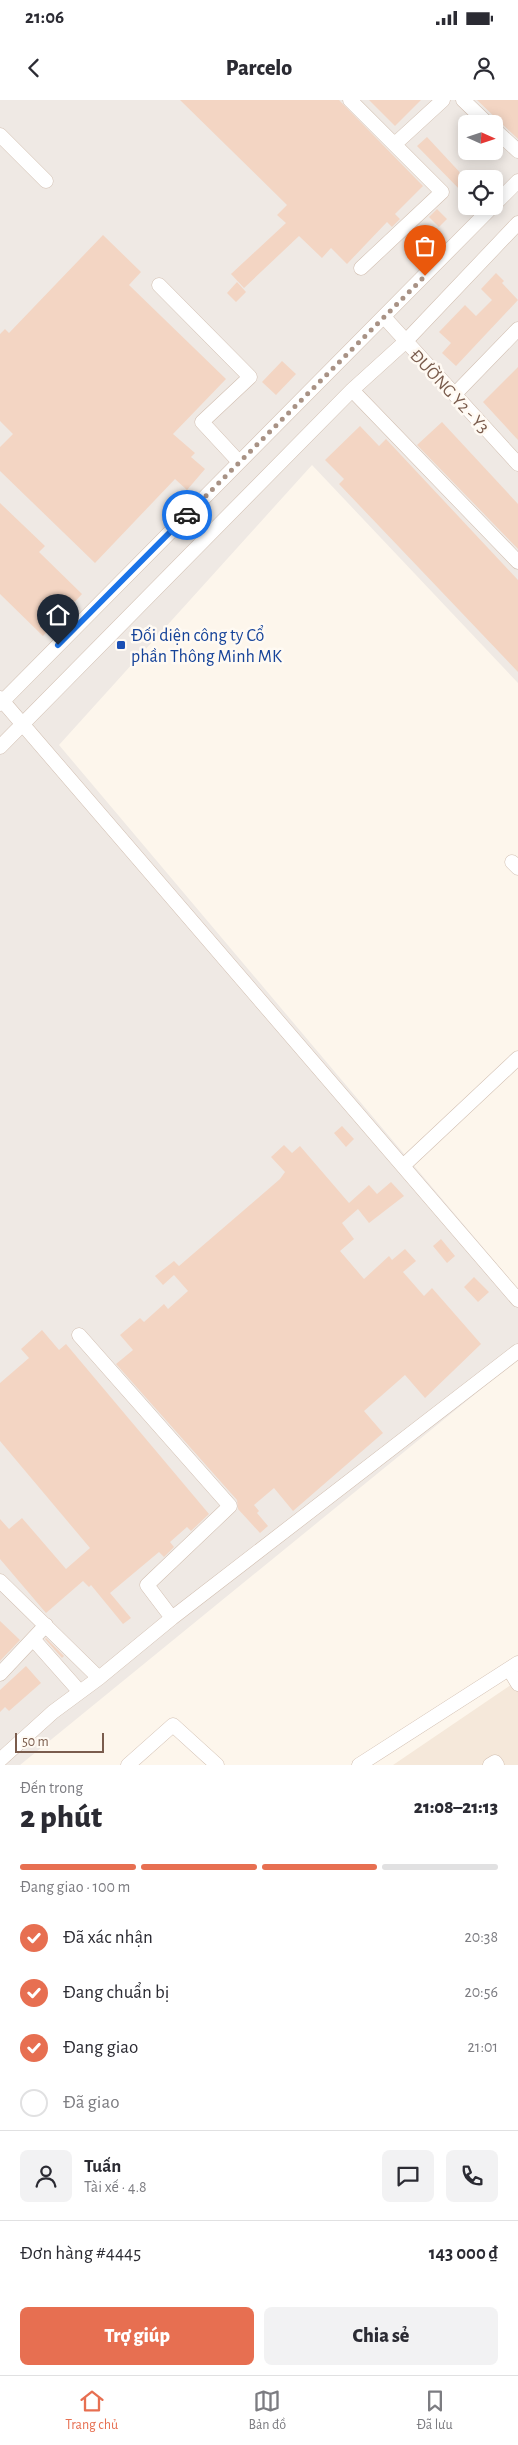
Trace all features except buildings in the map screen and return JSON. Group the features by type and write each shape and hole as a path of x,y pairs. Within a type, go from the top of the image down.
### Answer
{"street":[{"path":"350,100 442,192 361,268"},
{"path":"395,144 443,100"},
{"path":"463,100 479,115"},
{"path":"0,135 46,181"},
{"path":"503,137 518,151"},
{"path":"503,196 518,181"},
{"path":"484,215 1,701 518,1300"},
{"path":"0,747 352,390 404,342 518,223"},
{"path":"159,285 250,377 202,422 239,462"},
{"name":"ĐƯỜNG Y2 - Y3","path":"384,317 404,342 455,394 518,464"},
{"path":"455,394 518,329"},
{"path":"352,390 518,562"},
{"path":"403,1166 518,1058"},
{"path":"79,1335 230,1506 147,1585 172,1618"},
{"path":"0,1760 53,1712 99,1678 172,1618 518,1351"},
{"path":"0,1581 99,1678"},
{"path":"0,1674 46,1625"},
{"path":"33,1640 80,1692"},
{"path":"359,1765 513,1666 518,1684"},
{"path":"128,1765 173,1725 217,1765"},
{"path":"490,1765 495,1762 497,1765"}],"shaded area":[{"path":"0,100 518,100 518,683 312,465 59,745 518,1289 518,1359 20,1765 0,1765"},
{"path":"518,1680 518,1765 393,1765"}],"way so far":[{"path":"187,515 425,276"}],"place":[{"name":"Đối diện công ty Cổ phần Thông Minh MK","path":"121,645"}],"route":[{"path":"58,645 187,515"}]}
